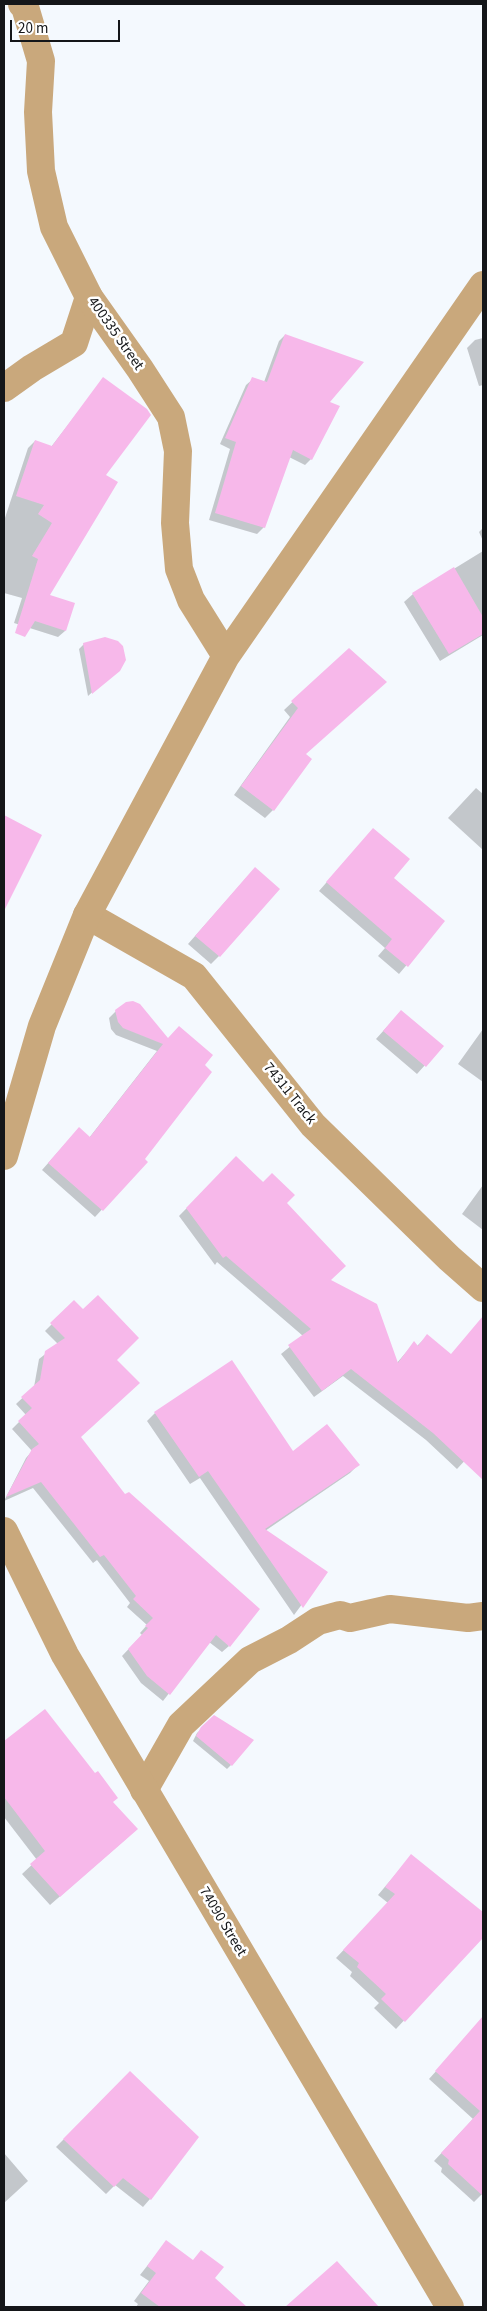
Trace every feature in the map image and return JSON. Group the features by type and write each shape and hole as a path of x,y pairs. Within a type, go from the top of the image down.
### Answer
{"street":[{"name":"400335 Street","path":"22,4 25,7 41,61 38,112 41,171 54,227 89,297 171,417 178,451 175,523 179,569 191,600 226,656"},
{"path":"4,1156 42,1026 88,915 129,833 226,656 482,290"},
{"path":"4,388 32,368 74,343 89,297"},
{"name":"74311 Track","path":"88,915 194,976 313,1125 449,1258 483,1288"},
{"name":"74090 Street","path":"4,1531 65,1655 450,2307"},
{"path":"144,1790 181,1725 250,1660 289,1640 318,1621 340,1615 350,1618 390,1609 468,1618 483,1616"}],"building":[{"path":"285,334 364,362 330,402 340,406 312,460 293,450 265,528 215,513 236,442 225,438 252,377 267,382"},
{"path":"103,377 147,409 151,415 106,475 118,482 50,595 75,603 66,631 35,621 25,637 15,633 38,559 32,556 52,523 38,514 44,505 16,496 35,440 52,446"},
{"path":"454,567 483,617 483,634 449,654 412,593"},
{"path":"105,637 118,641 123,646 126,660 120,671 92,694 83,643"},
{"path":"349,648 387,682 306,754 312,759 274,811 241,786 298,708 291,701"},
{"path":"4,815 42,835 4,911"},
{"path":"373,828 410,859 394,878 445,921 408,967 385,948 392,939 326,882"},
{"path":"255,867 280,889 220,957 195,936"},
{"path":"133,1001 140,1004 168,1038 179,1026 213,1055 205,1065 212,1072 145,1159 148,1162 103,1211 48,1163 79,1127 90,1137 163,1044 123,1028 118,1022 115,1010 126,1002"},
{"path":"401,1010 444,1046 426,1067 383,1031"},
{"path":"236,1156 263,1182 272,1173 295,1195 287,1203 346,1266 331,1280 377,1304 398,1363 414,1341 418,1346 427,1334 451,1354 483,1316 483,1480 433,1433 351,1369 322,1391 288,1345 311,1329 226,1256 223,1258 186,1208"},
{"path":"98,1295 139,1338 117,1360 140,1383 81,1437 125,1494 129,1492 260,1609 230,1647 216,1635 170,1695 147,1676 128,1649 148,1628 145,1626 153,1618 133,1599 136,1596 104,1555 100,1557 41,1482 6,1497 32,1449 39,1444 18,1421 32,1408 21,1397 40,1380 45,1351 65,1338 50,1323 74,1300 83,1309"},
{"path":"232,1360 293,1451 327,1424 360,1465 265,1529 328,1572 303,1608 208,1471 199,1477 154,1412"},
{"path":"45,1709 95,1773 98,1771 118,1798 113,1802 138,1829 60,1897 30,1864 45,1851 4,1797 4,1741"},
{"path":"214,1715 254,1740 232,1766 196,1736 201,1727"},
{"path":"411,1854 483,1912 483,1938 405,2022 381,1999 386,1994 357,1967 359,1963 343,1950 395,1894 385,1887"},
{"path":"483,2016 483,2196 448,2164 449,2160 441,2153 480,2111 435,2071"},
{"path":"130,2071 199,2137 151,2200 123,2178 114,2187 63,2139"},
{"path":"166,2240 193,2260 201,2250 224,2267 215,2278 247,2307 160,2307 141,2293 156,2273 147,2266"},
{"path":"337,2261 379,2307 285,2307"}]}
